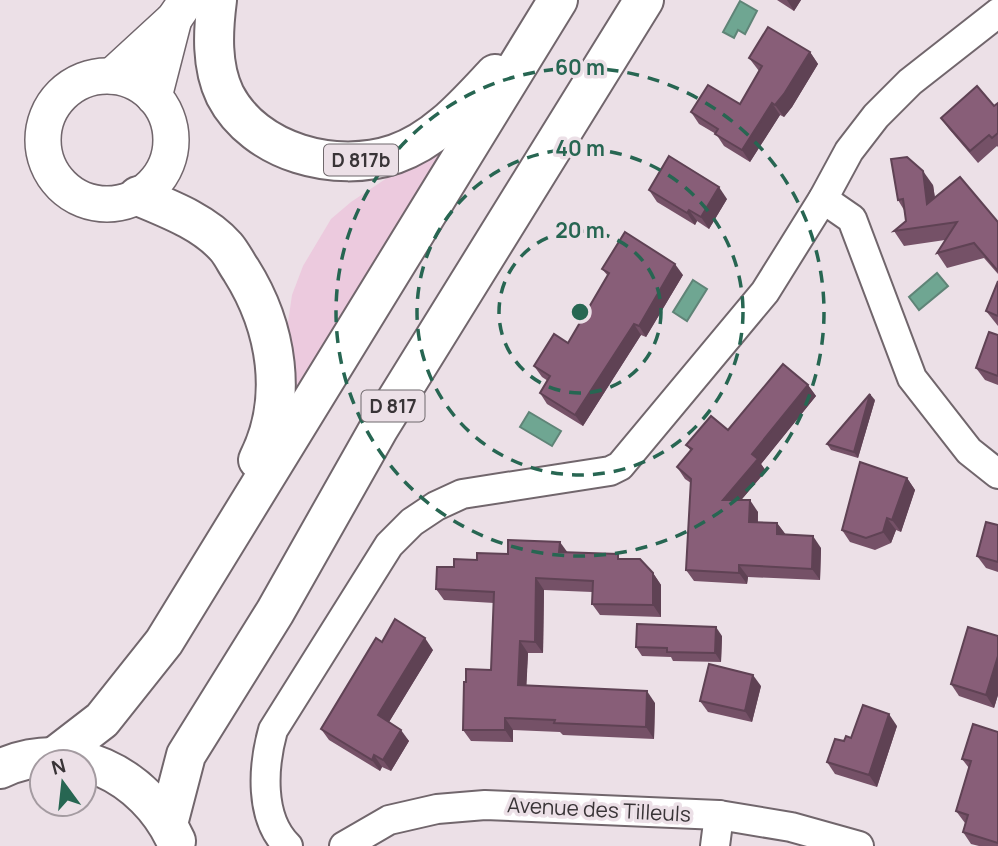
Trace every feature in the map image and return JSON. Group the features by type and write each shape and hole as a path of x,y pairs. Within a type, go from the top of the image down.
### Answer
{"main road":[{"name":"D 817b","path":"217,0 213,29 216,66 225,95 242,118 267,139 296,154 326,160 361,160 394,154 440,129 496,74 551,0"},
{"name":"D 817","path":"66,748 102,720 164,642 558,0"},
{"name":"D 817","path":"176,840 186,755 275,612 379,428 644,0"},
{"path":"138,196 190,219 226,247 263,312 275,357 276,402 266,444 164,642"},
{"name":"D 817","path":"0,769 28,760"},
{"name":"D 817","path":"98,767 125,779 157,807 176,840"}],"street":[{"path":"112,76 180,10"},
{"path":"154,97 180,10"},
{"path":"288,846 280,838 268,804 265,776 267,751 274,730 389,545 412,522 436,506 462,494 610,471 620,466 765,292 849,151 876,116 910,82 998,13"},
{"path":"112,76 128,79 142,86 154,97 165,113 170,131 170,150 164,168 154,184 138,196 119,203 99,204 79,198 60,184 44,156 44,129 54,104 65,92 79,82 112,76"},
{"path":"822,199 852,219 912,378 969,451 998,474"},
{"name":"Avenue des Tilleuls","path":"344,846 389,820 437,809 485,805 719,815 791,827 859,846"},
{"path":"715,846 719,815"}],"shaded area":[{"path":"740,1 757,11 745,34 738,30 734,38 723,32"},
{"path":"465,131 296,394 288,346 292,295 303,266 331,219 351,202 423,154"},
{"path":"937,273 948,286 919,310 909,297"},
{"path":"693,280 707,289 687,321 673,312"},
{"path":"529,412 561,431 552,446 520,427"}],"building":[{"path":"768,27 810,52 784,94 775,105 772,103 742,150 715,134 718,129 691,112 708,85 740,104 762,66 749,58"},
{"path":"977,86 994,106 998,103 998,133 992,138 989,135 970,151 941,118"},
{"path":"669,156 719,187 701,217 689,210 687,213 649,190"},
{"path":"907,157 923,171 927,204 960,177 998,222 998,271 974,243 937,253 957,222 894,231 906,221 903,199 898,200 891,159"},
{"path":"625,232 675,264 639,326 634,324 575,415 540,393 550,376 534,366 554,334 568,343 609,273 602,269"},
{"path":"998,281 998,316 986,311"},
{"path":"989,332 998,335 998,376 976,368"},
{"path":"783,364 808,385 752,454 758,459 723,500 750,500 749,522 777,523 777,534 813,536 812,569 739,565 739,573 686,570 691,479 677,467 692,449 686,445 711,416 728,430"},
{"path":"870,394 854,452 827,444"},
{"path":"860,462 907,478 892,520 887,518 883,532 866,538 842,530"},
{"path":"986,522 998,525 998,562 977,556"},
{"path":"508,540 560,542 559,552 618,554 618,559 640,559 653,573 653,605 592,604 593,581 536,578 535,642 520,641 518,685 647,691 646,727 505,718 505,730 463,730 466,669 491,670 494,592 436,589 437,567 454,567 454,559 477,560 477,553 508,554"},
{"path":"395,619 425,638 378,715 401,730 383,760 374,755 372,760 321,729 376,638 382,642"},
{"path":"637,624 716,627 715,653 667,652 667,648 636,647"},
{"path":"968,627 998,636 998,656 986,695 951,684"},
{"path":"709,664 753,675 745,711 700,701"},
{"path":"863,705 889,714 869,775 827,762 835,739 844,741 846,736 851,738"},
{"path":"973,724 998,732 998,843 963,832 968,815 956,811 971,761 962,759"}]}
